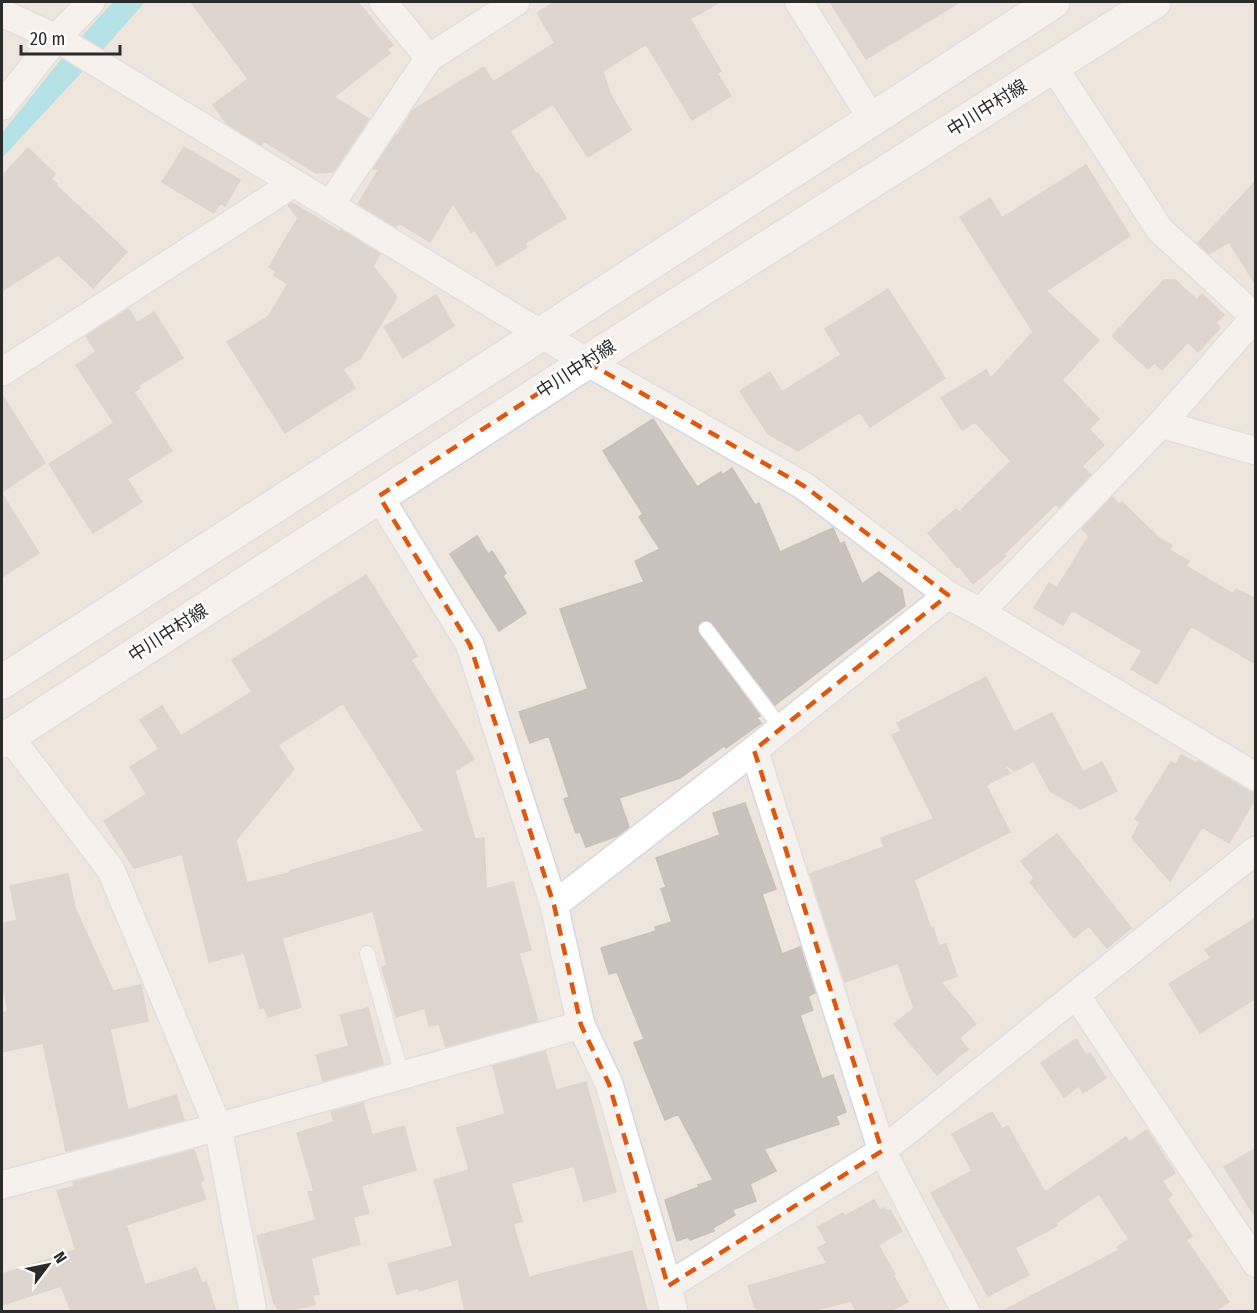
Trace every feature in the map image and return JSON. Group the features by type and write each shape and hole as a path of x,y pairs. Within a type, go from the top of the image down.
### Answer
{"main road":[{"path":"2,682 1053,2"},
{"name":"中川中村線","path":"5,738 587,362 1154,2"}],"street":[{"path":"2,106 62,41 91,2"},
{"path":"384,2 429,58"},
{"path":"330,205 429,58 516,2"},
{"path":"799,2 872,119"},
{"path":"2,14 62,41 587,362 804,486 948,595 1256,777"},
{"path":"980,612 1161,424 1255,316 1160,230 1053,66"},
{"path":"2,372 294,183"},
{"path":"1161,424 1256,450"},
{"path":"379,496 470,645 554,905 581,1025 609,1084 671,1299 882,1151 1256,850"},
{"path":"554,905 754,750 948,595"},
{"path":"5,738 111,870 218,1127 253,1311"},
{"path":"754,750 882,1151 966,1311"},
{"path":"1076,994 1256,1263"},
{"path":"2,1185 581,1025"}],"lane":[{"path":"706,629 781,728"},
{"path":"367,953 402,1075"}],"highlighted area":[{"path":"587,362 804,486 948,595 754,750 882,1151 668,1286 609,1084 581,1025 554,905 470,645 379,496"}],"water":[{"path":"113,2 145,2 2,158 2,133 63,57"}],"building":[{"path":"191,2 358,2 393,45 387,49 390,53 334,97 369,119 333,172 316,173 264,141 261,145 226,123 213,105 248,79"},
{"path":"555,2 720,2 690,19 721,71 717,73 731,96 692,120 646,44 603,71 610,94 631,130 588,157 553,104 510,131 566,218 525,243 527,247 497,266 475,230 471,232 453,203 430,242 399,223 396,227 358,204 379,169 373,169 413,110 484,67 493,82 555,43 537,13"},
{"path":"830,2 960,2 866,59"},
{"path":"184,147 240,180 225,206 220,203 214,213 162,182"},
{"path":"28,148 55,174 51,178 56,185 127,252 93,288 58,255 2,291 2,176"},
{"path":"1086,165 1130,236 1046,291 1099,340 1062,380 1099,419 1089,429 1104,445 1082,466 1091,475 1059,507 1056,504 1004,554 1006,556 973,584 928,533 956,509 959,512 1011,461 975,422 962,430 941,398 986,370 991,378 1033,332 960,217 990,198 1002,218"},
{"path":"1256,181 1256,285 1229,242 1209,254 1198,243"},
{"path":"292,203 380,254 373,266 397,297 360,359 343,369 355,388 285,433 227,342 269,316 288,284 274,275 276,271 269,267 298,218 288,205"},
{"path":"1164,280 1175,280 1197,300 1202,294 1224,315 1216,323 1220,328 1198,352 1188,342 1162,370 1154,363 1148,369 1112,336"},
{"path":"888,289 945,378 870,427 860,412 798,451 768,434 740,391 770,372 782,392 841,355 825,329"},
{"path":"436,295 454,326 403,358 384,327"},
{"path":"129,309 137,323 154,312 183,358 139,385 140,388 134,392 172,451 127,479 142,502 93,533 49,464 114,423 76,365 96,352 86,336"},
{"path":"2,395 45,463 2,492"},
{"path":"653,419 697,487 732,468 755,505 759,503 780,552 833,528 840,544 844,542 862,584 879,572 902,590 905,606 775,705 713,624 709,621 701,622 698,626 699,634 760,716 757,718 761,723 680,778 619,798 629,827 617,836 586,847 580,832 576,833 564,799 569,797 549,736 530,743 519,712 588,689 560,609 644,582 635,561 660,549 639,517 643,514 603,451"},
{"path":"2,494 39,553 2,577"},
{"path":"1112,497 1119,504 1122,502 1158,537 1172,546 1169,550 1189,561 1186,566 1233,594 1236,589 1256,599 1256,664 1191,626 1157,684 1131,669 1142,651 1072,610 1063,625 1034,608 1049,583 1057,588 1089,536 1082,529"},
{"path":"477,536 488,554 492,551 506,573 503,576 526,613 499,631 450,554"},
{"path":"366,575 417,656 411,660 474,759 455,771 475,839 484,838 486,889 513,882 531,950 519,953 538,1021 446,1047 439,1024 429,1026 425,1008 396,1017 382,967 387,965 373,911 282,938 301,1007 268,1017 264,1007 260,1009 244,953 209,962 182,854 134,868 104,821 147,794 130,767 159,749 140,720 162,706 181,736 252,692 232,660","holes":["343,703 424,831 289,873 247,883 236,840 294,769 278,745"]},
{"path":"986,677 1014,732 1052,713 1083,772 1102,762 1117,791 1081,809 1050,791 1034,761 1015,771 1002,763 1010,773 986,785 1010,832 914,880 931,929 933,928 939,946 946,944 957,976 941,982 976,1024 959,1038 968,1049 937,1075 894,1024 914,1008 898,963 845,982 810,874 884,847 881,838 934,819 892,735 901,731 897,723"},
{"path":"1181,755 1196,763 1198,761 1248,791 1256,793 1256,798 1229,843 1202,827 1170,881 1132,838 1140,822 1135,819 1171,762 1176,765"},
{"path":"745,803 776,889 762,894 782,954 800,947 815,993 808,996 813,1010 800,1015 822,1079 833,1075 846,1112 836,1116 839,1124 764,1149 776,1171 750,1184 756,1201 732,1210 735,1215 713,1228 714,1231 690,1240 688,1237 677,1241 665,1200 713,1180 678,1114 665,1120 634,1043 644,1039 617,972 609,974 601,948 656,931 655,927 672,922 661,889 666,887 656,858 720,835 713,813"},
{"path":"1057,834 1131,928 1107,948 1089,926 1074,938 1030,882 1034,878 1021,861"},
{"path":"68,874 75,908 113,991 141,985 148,1021 110,1029 128,1110 176,1095 184,1120 66,1151 43,1043 2,1052 2,1013 8,1011 2,982 2,924 17,920 10,886"},
{"path":"1256,918 1256,998 1200,1033 1169,984 1211,958 1205,950"},
{"path":"368,1008 383,1064 323,1081 316,1055 349,1046 340,1015"},
{"path":"1076,1039 1086,1055 1090,1053 1106,1078 1083,1093 1079,1086 1064,1097 1041,1063"},
{"path":"545,1051 556,1090 586,1082 616,1192 584,1201 574,1166 511,1183 522,1221 513,1224 529,1277 632,1251 647,1311 465,1311 458,1279 419,1291 418,1288 397,1294 388,1264 453,1246 434,1180 469,1170 457,1128 505,1114 493,1066"},
{"path":"363,1103 372,1135 404,1126 416,1170 361,1186 369,1213 353,1217 360,1244 311,1258 319,1294 312,1295 315,1305 278,1311 276,1303 274,1304 257,1236 316,1220 308,1192 314,1191 297,1133 334,1122 331,1112"},
{"path":"992,1112 1002,1129 1008,1126 1045,1192 1126,1137 1129,1142 1147,1130 1175,1173 1162,1181 1172,1195 1167,1199 1192,1236 1186,1240 1229,1302 1215,1311 1003,1311 1119,1250 1117,1247 1129,1239 1099,1194 1056,1223 1057,1226 1015,1248 1029,1275 988,1296 931,1193 972,1171 952,1134"},
{"path":"1256,1148 1256,1218 1224,1167"},
{"path":"194,1150 204,1180 200,1182 206,1199 126,1225 145,1285 196,1268 202,1283 206,1282 216,1311 71,1311 61,1286 2,1305 2,1274 76,1250 57,1191 74,1186 73,1182"},
{"path":"874,1200 880,1210 884,1208 886,1211 890,1210 902,1231 878,1245 908,1302 890,1311 856,1311 851,1301 811,1311 756,1311 748,1286 827,1263 818,1248 827,1243 818,1227 843,1213 845,1216"}]}
